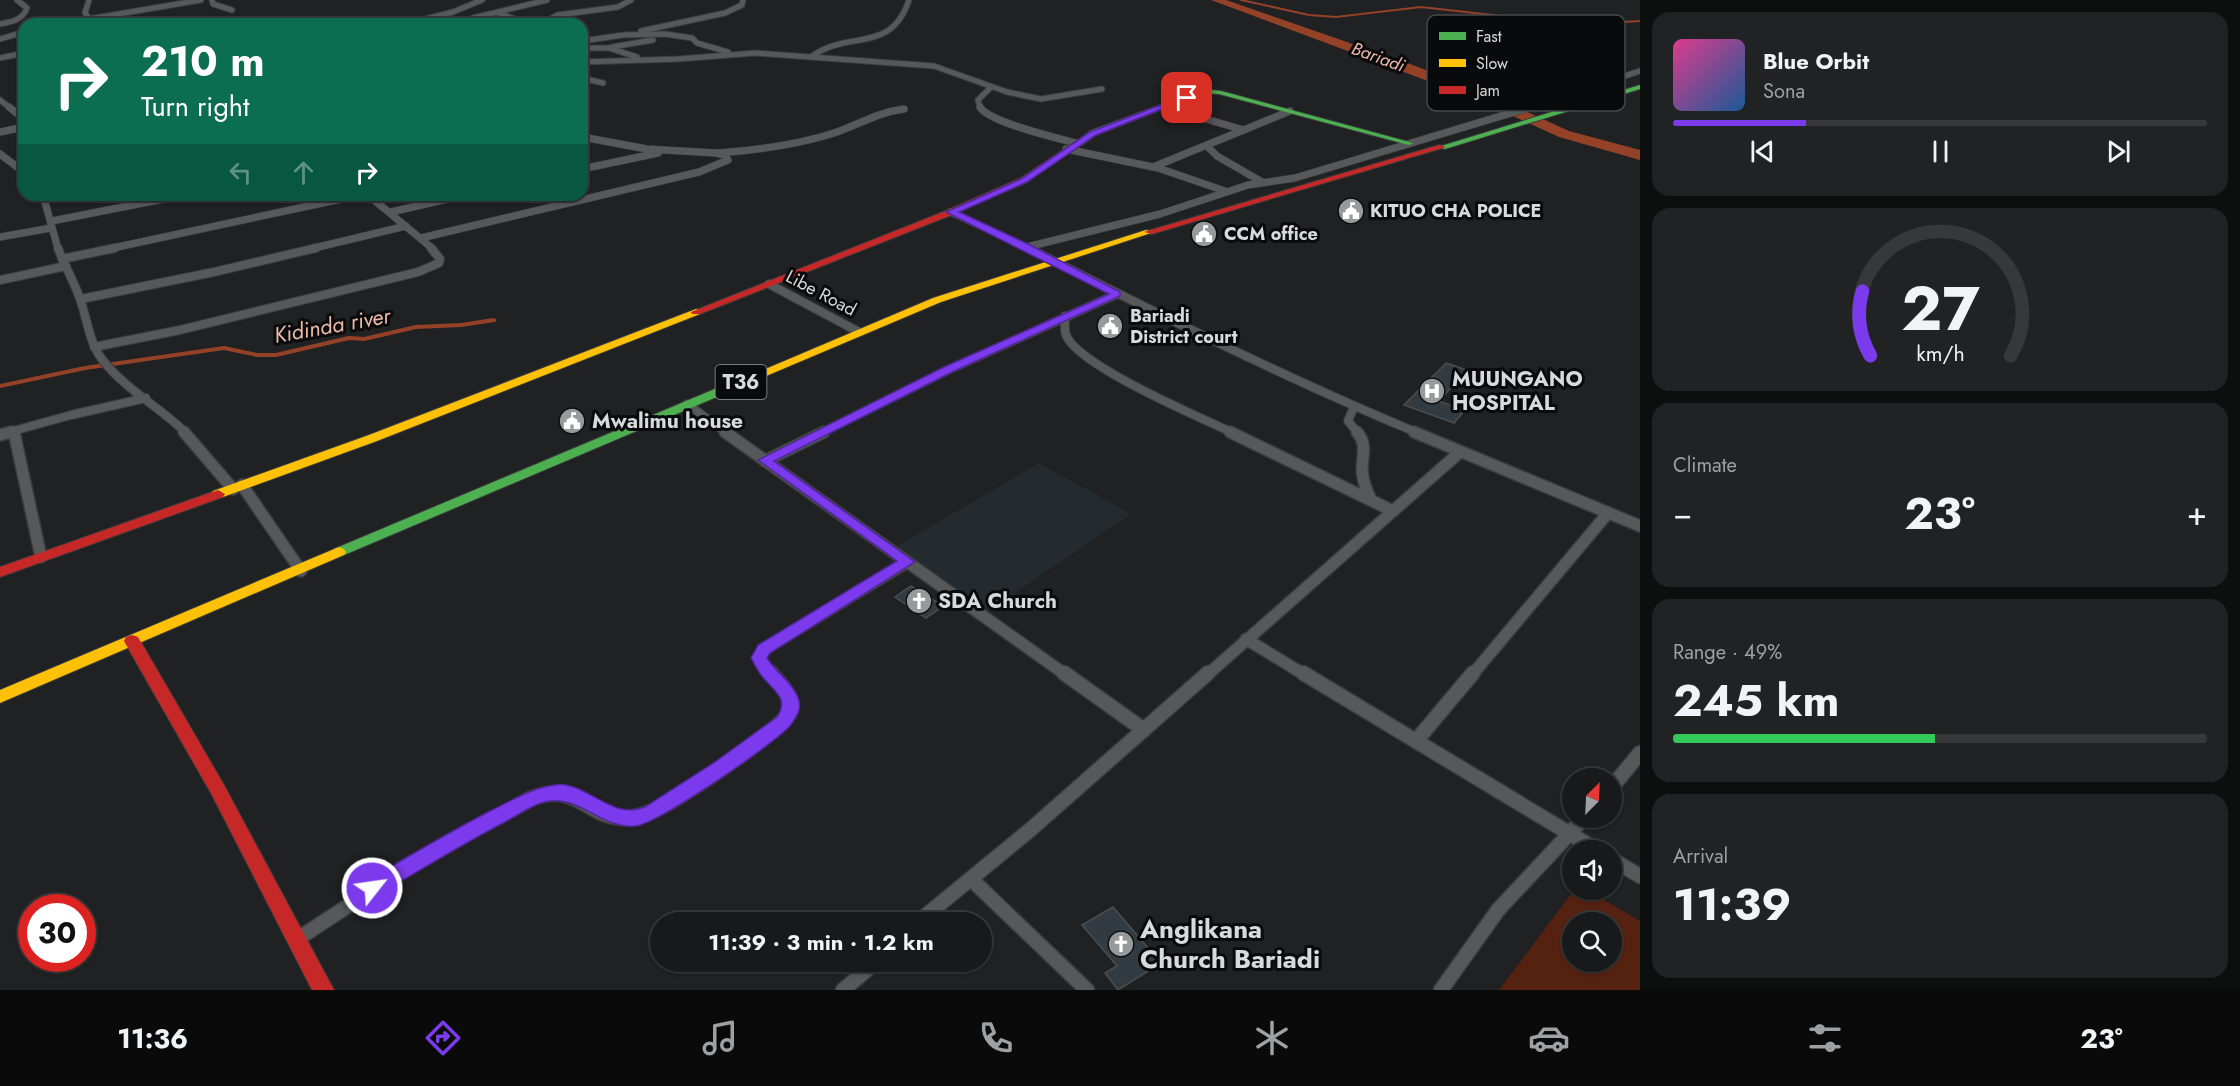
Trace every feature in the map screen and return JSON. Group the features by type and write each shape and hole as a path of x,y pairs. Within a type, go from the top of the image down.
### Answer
{"main road":[{"name":"T36","path":"1625,92 1640,87"},
{"path":"0,572 422,419 951,212 1024,180 1071,146 1117,123 1210,91 1409,143"},
{"name":"T36","path":"0,698 687,404 937,300 1053,261 1563,111"},
{"path":"132,641 218,790 323,990"}],"street":[{"path":"17,0 27,8 26,13 20,18"},
{"path":"89,0 84,8 87,18 201,0"},
{"path":"212,0 213,4 232,10"},
{"path":"427,18 482,0"},
{"path":"473,18 547,0"},
{"path":"552,18 562,14 624,5 631,0"},
{"path":"588,40 725,13 742,5 743,0"},
{"path":"811,57 827,47 877,37 891,30 900,22 909,0"},
{"path":"468,6 476,8"},
{"path":"484,9 510,18"},
{"path":"0,24 18,20"},
{"path":"0,39 18,34"},
{"path":"620,35 690,38 703,45 737,54"},
{"path":"588,48 609,48 671,36"},
{"path":"609,48 645,59"},
{"path":"588,62 755,52 882,64 929,65 991,87 1041,99 1102,89"},
{"path":"0,58 18,54"},
{"path":"1625,76 1640,71"},
{"path":"588,79 603,83"},
{"path":"991,87 978,100 983,112 1071,146 1126,163 1153,167 1226,191"},
{"path":"0,100 18,114"},
{"path":"1164,107 1244,130"},
{"path":"588,138 626,146 716,153 801,142 836,132 886,110 904,109"},
{"path":"1153,167 1290,111"},
{"path":"1027,247 1160,214 1226,191 1262,182 1295,178 1516,111"},
{"path":"0,132 18,128"},
{"path":"1207,146 1217,156 1262,182"},
{"path":"588,168 670,151"},
{"path":"588,199 688,175 728,160 725,156 716,153"},
{"path":"0,154 18,168"},
{"path":"1188,154 1217,156"},
{"path":"45,201 64,263 81,299 90,337 96,351 113,371 199,447 238,487 301,570"},
{"path":"0,237 156,201"},
{"path":"0,280 64,263 334,201"},
{"path":"96,351 434,267 440,259 421,238 376,201"},
{"path":"391,212 439,201"},
{"path":"421,238 578,201"},
{"path":"951,212 1354,407 1640,526"},
{"path":"81,299 214,272 406,226"},
{"name":"Libe Road","path":"769,284 859,332"},
{"path":"765,460 948,370 1117,294"},
{"path":"1065,316 1066,334 1076,347 1113,375 1393,511"},
{"path":"0,435 71,415 146,398"},
{"path":"687,404 1144,730"},
{"path":"1354,407 1348,417 1348,422 1363,439 1365,449 1362,476 1371,500"},
{"path":"14,431 41,557"},
{"path":"931,912 972,880 1460,452"},
{"path":"1416,741 1608,513"},
{"path":"296,940 372,888 473,829 536,797 558,791 621,818 637,818 652,813 684,793 783,721 791,709 790,697 767,671 759,658 764,649 907,562"},
{"path":"1246,639 1580,840"},
{"path":"1622,775 1640,753"},
{"path":"1441,990 1498,910 1575,828"},
{"path":"1622,865 1640,876"},
{"path":"972,880 1087,990"},
{"path":"843,990 864,972"}],"shaded area":[{"path":"1039,463 1131,514 987,612 894,548"},
{"path":"1566,900 1604,900 1640,921 1640,990 1499,990"}],"building":[{"name":"MUUNGANO HOSPITAL","path":"1446,363 1467,370 1439,401 1465,410 1454,423 1404,405"},
{"name":"SDA Church","path":"911,586 943,606 926,618 895,597"},
{"name":"Anglikana Church Bariadi","path":"1113,907 1161,963 1118,990 1105,973 1117,966 1082,925"}],"waterway":[{"name":"Bariadi","path":"1216,0 1427,75"},
{"path":"1241,0 1309,15 1336,17 1421,7 1493,15"},
{"path":"1625,22 1640,21"},
{"name":"Bariadi","path":"1514,111 1564,134 1640,155"},
{"name":"Kidinda river","path":"0,386 85,368 224,348 257,355 276,355 349,338 364,339 416,327 461,325 494,320"}],"traffic: fast":[{"path":"1625,92 1640,87"},
{"path":"1079,143 1093,133 1203,91 1219,92 1409,143"},
{"path":"1442,147 1561,111"},
{"path":"339,552 722,390"}],"traffic: slow":[{"path":"722,390 937,300 1149,232"},
{"path":"218,494 373,438 696,312"},
{"path":"0,697 339,552"}],"traffic: jam":[{"path":"696,312 951,212 1024,180 1079,143"},
{"path":"1149,232 1442,147"},
{"path":"0,572 218,494"},
{"path":"132,641 218,790 323,990"}],"place":[{"name":"KITUO CHA POLICE","path":"1351,211"},
{"name":"CCM office","path":"1204,234"},
{"name":"Bariadi District court","path":"1110,326"},
{"name":"MUUNGANO HOSPITAL","path":"1432,391"},
{"name":"Mwalimu house","path":"572,421"},
{"name":"SDA Church","path":"919,601"},
{"name":"Anglikana Church Bariadi","path":"1121,944"}],"route":[{"path":"372,888 473,829 536,797 558,791 621,818 637,818 652,813 684,793 783,721 791,709 790,697 783,686 767,671 759,658 764,649 907,562 809,494 765,460 948,370 1117,294 1027,247 951,212 1024,180 1066,149 1093,133 1187,98"}]}
